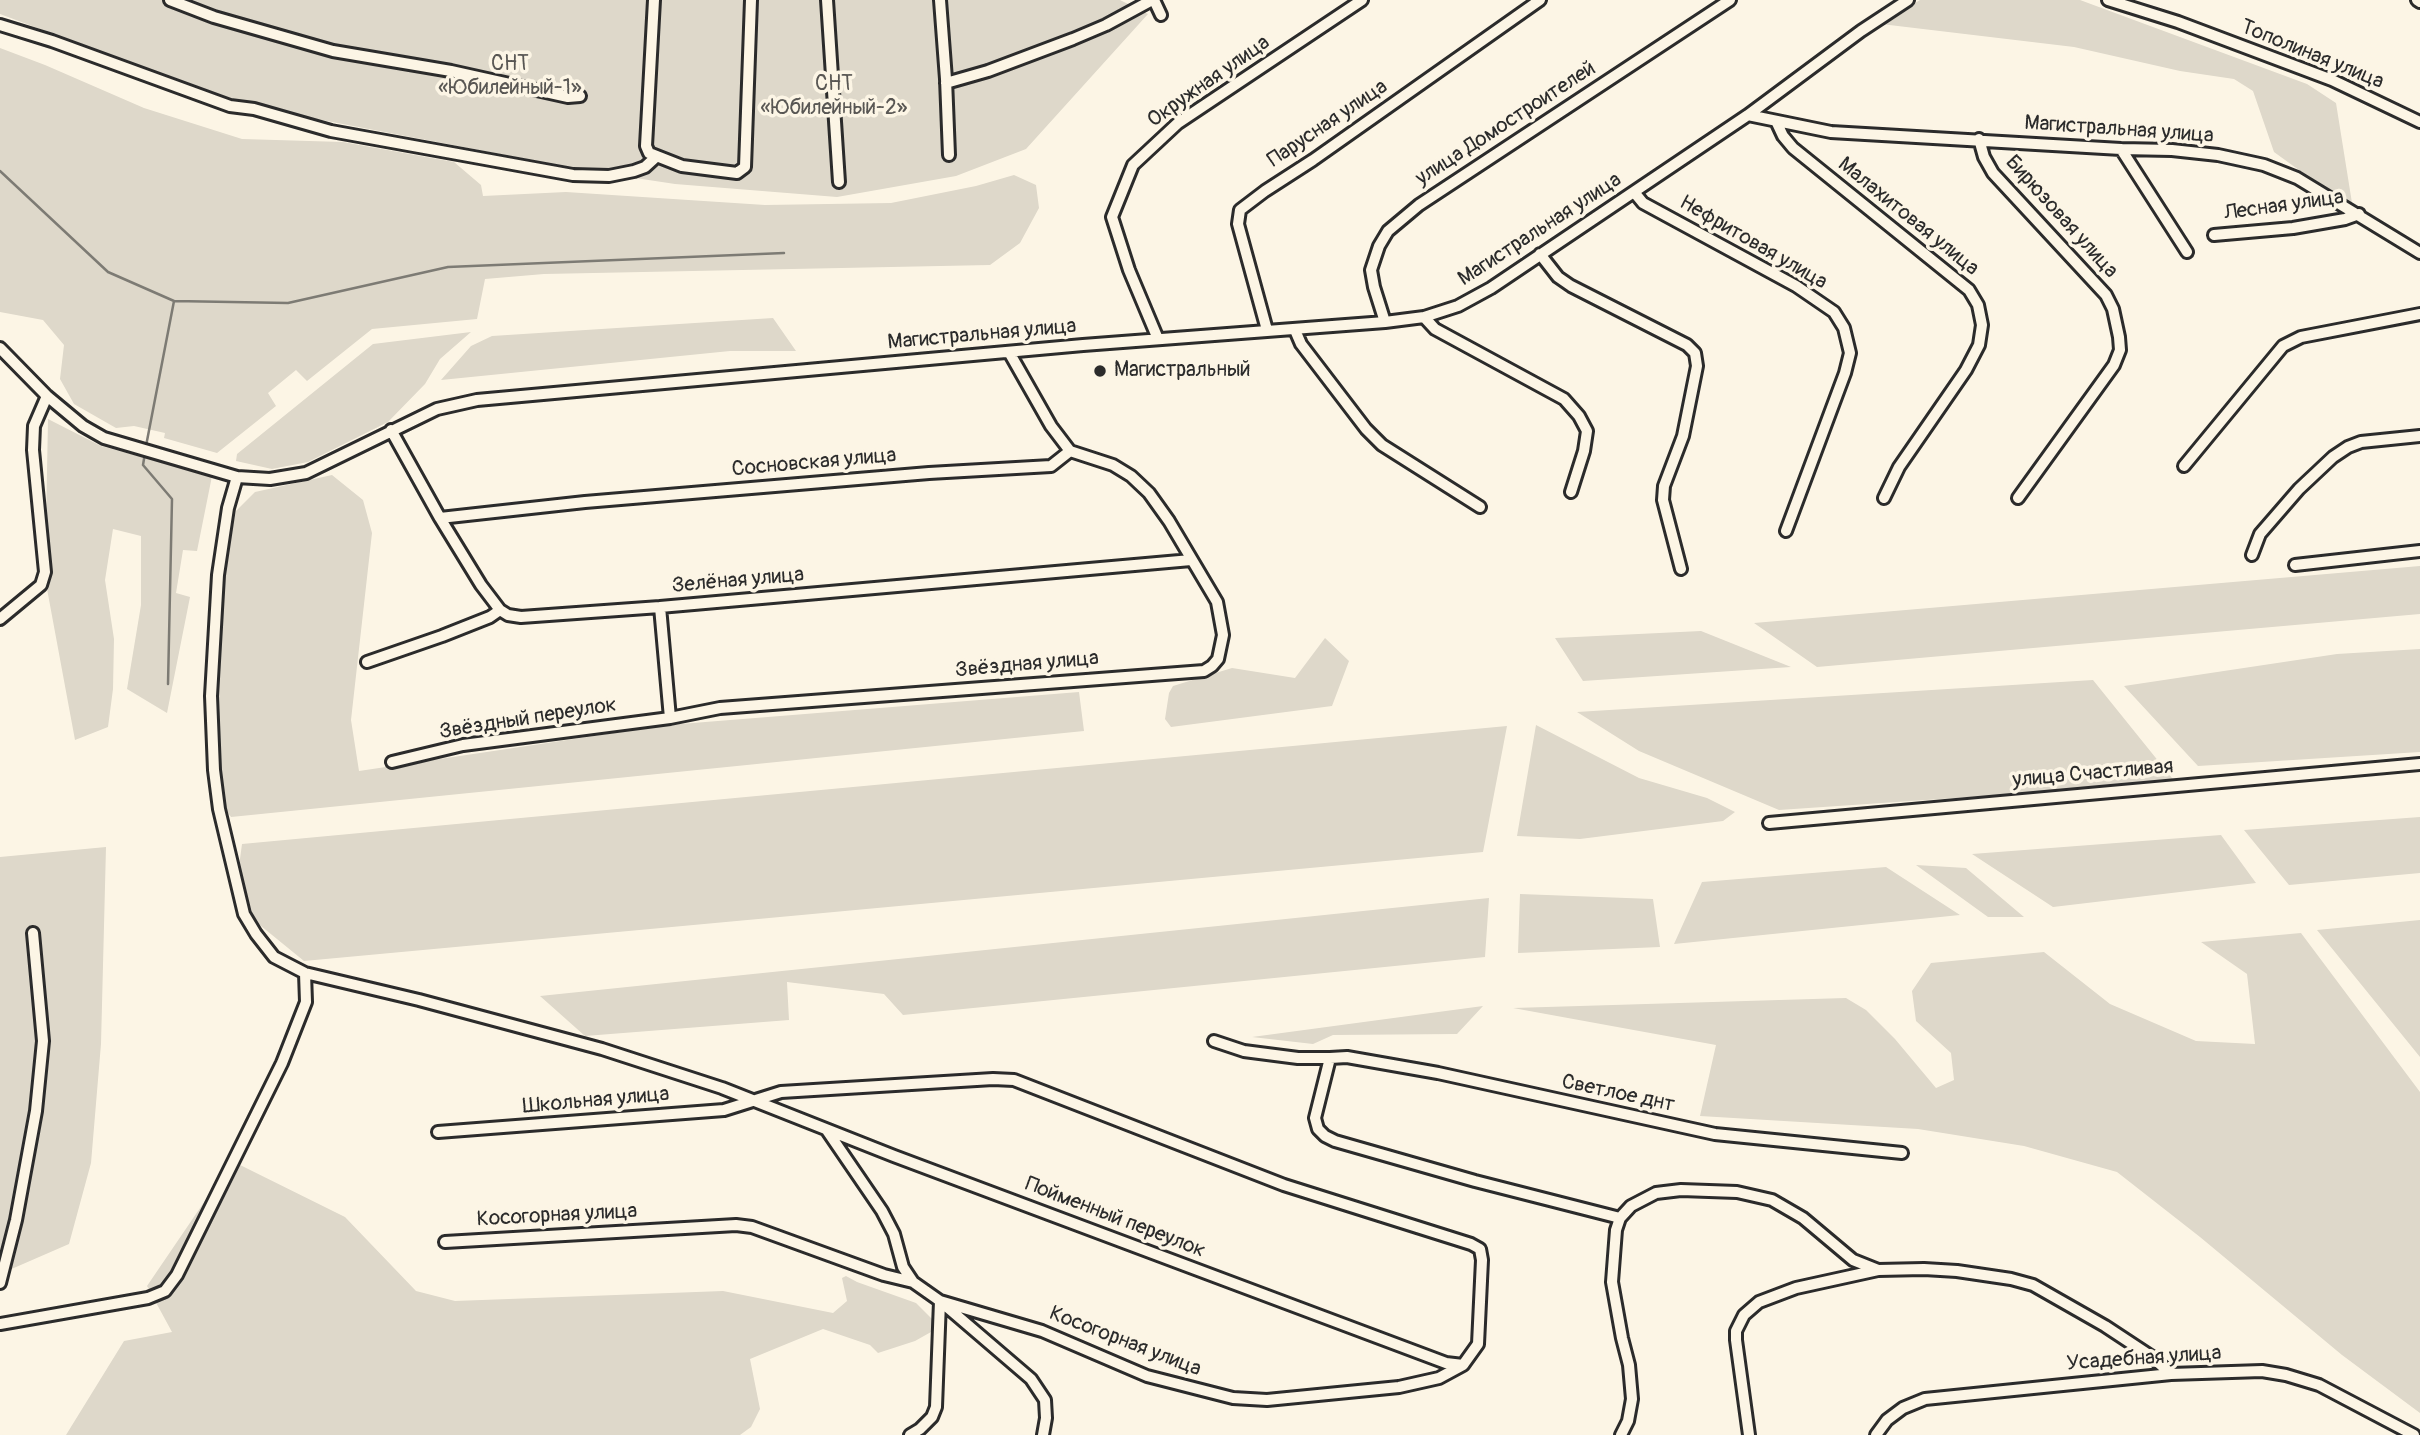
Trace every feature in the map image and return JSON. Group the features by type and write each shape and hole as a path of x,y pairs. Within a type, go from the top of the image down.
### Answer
{"street":[{"path":"170,0 214,17 333,51 451,71 568,97 580,96"},
{"path":"654,0 646,146 649,153 682,166 737,173 745,167 751,0"},
{"path":"827,0 839,182"},
{"path":"940,0 949,155"},
{"path":"946,83 988,71 1073,39 1153,0 1161,15"},
{"name":"Окружная улица","path":"1158,340 1129,270 1112,218 1133,164 1178,123 1362,0"},
{"name":"Парусная улица","path":"1267,330 1238,223 1240,210 1540,0"},
{"name":"улица Домостроителей","path":"1385,323 1371,270 1379,246 1388,231 1419,205 1730,0"},
{"path":"1748,115 1861,31 1908,0"},
{"name":"Тополиная улица","path":"2108,0 2178,22 2332,80 2420,122"},
{"path":"0,25 52,41 230,106 254,109 331,131 573,175 610,176 635,171 645,167 657,156"},
{"name":"Магистральная улица","path":"0,348 47,396 83,426 104,438 237,477 270,479 306,473 437,409 477,400 1267,330 1385,323 1424,317 1469,300 1748,115 1831,132 2172,150 2264,164 2297,178 2420,253"},
{"name":"Малахитовая улица","path":"1776,121 1793,148 1969,290 1978,305 1982,325 1979,345 1966,370 1899,467 1884,499"},
{"name":"Бирюзовая улица","path":"1979,139 1984,157 1993,173 2106,295 2113,309 2119,337 2120,349 2114,365 2018,498"},
{"path":"2121,149 2187,252"},
{"name":"Нефритовая улица","path":"1634,192 1643,203 1796,286 1834,312 1844,328 1850,353 1845,373 1786,531"},
{"name":"Лесная улица","path":"2214,235 2293,228 2359,214"},
{"path":"1540,254 1558,277 1571,286 1687,345 1695,352 1697,366 1683,436 1664,486 1663,500 1681,569"},
{"path":"2184,466 2283,346 2301,337 2420,314"},
{"path":"1424,317 1435,329 1564,400 1578,416 1587,431 1584,452 1571,492"},
{"path":"1295,330 1301,344 1366,429 1382,445 1480,507"},
{"path":"1009,352 1051,426 1070,451"},
{"path":"0,619 41,586 45,572 33,450 34,426 47,396"},
{"path":"367,662 442,636 490,617 500,610 481,585 440,518 391,430"},
{"path":"2252,555 2260,534 2333,457 2361,442 2420,436"},
{"name":"Сосновская улица","path":"440,518 584,502 929,472 1046,467 1070,451"},
{"name":"Звёздная улица","path":"670,718 720,708 1204,670 1218,659 1223,635 1217,602 1169,521 1149,493 1131,476 1113,465 1070,451"},
{"name":"Пойменный переулок","path":"237,477 228,508 218,575 211,696 214,770 219,809 244,914 274,957 305,973 419,1000 602,1049 722,1087 826,1129 1433,1358 1463,1365"},
{"path":"2295,565 2420,551"},
{"name":"Зелёная улица","path":"500,610 508,615 521,617 660,607 1191,560"},
{"path":"660,607 670,718"},
{"name":"Звёздный переулок","path":"391,762 463,745 670,718"},
{"name":"улица Счастливая","path":"1769,822 2420,764"},
{"path":"0,1283 16,1220 38,1099 43,1041 33,933"},
{"path":"0,1324 148,1298 165,1291 177,1275 282,1063 306,1002 305,973"},
{"name":"Светлое днт","path":"1214,1041 1244,1051 1298,1058 1348,1056 1715,1134 1902,1153"},
{"path":"1330,1058 1315,1118 1318,1129 1325,1136 1475,1181 1619,1218"},
{"name":"Школьная улица","path":"438,1132 724,1110 781,1092 1014,1080 1284,1185 1480,1249 1482,1260 1478,1344 1463,1365"},
{"path":"826,1129 882,1211 894,1234 903,1267 913,1282 940,1301 1031,1379 1045,1400 1043,1435"},
{"path":"1621,1435 1628,1421 1632,1399 1629,1365 1612,1282 1619,1218 1632,1206 1656,1193 1682,1190 1737,1192 1772,1200 1803,1218 1853,1260 1878,1270"},
{"name":"Косогорная улица","path":"445,1242 736,1225 752,1227 884,1275 913,1282"},
{"path":"1749,1435 1736,1340 1736,1331 1744,1315 1759,1302 1796,1288 1878,1270 1957,1271 2033,1285 2105,1326 2152,1357 2171,1374"},
{"path":"910,1435 933,1417 936,1407 940,1301"},
{"name":"Косогорная улица","path":"940,1301 1042,1331 1147,1376 1233,1398 1267,1400 1399,1387 1439,1378 1463,1365"},
{"name":"Усадебная улица","path":"1876,1435 1887,1420 1903,1408 1925,1399 2171,1374 2262,1371 2319,1385 2414,1435"}],"green space":[{"path":"0,0 1120,0 1148,14 1026,149 956,176 837,197 675,184 589,171 243,105 0,14"},
{"path":"1920,0 2080,0 2307,84 2336,103 2352,203 2274,152 2253,91 2234,79 2180,71 2074,47 1881,24"},
{"path":"0,48 144,108 242,139 343,142 454,162 481,185 483,196 566,192 765,205 891,203 976,186 1014,175 1036,185 1039,208 1020,243 990,265 544,274 485,279 477,319 372,329 307,381 296,370 268,393 276,406 217,453 164,438 165,433 134,426 116,428 74,404 60,379 64,345 43,320 0,312"},
{"path":"773,318 796,351 730,351 441,380 471,346 492,336"},
{"path":"471,332 440,359 425,384 388,422 308,462 272,469 236,461 237,454 373,344"},
{"path":"48,419 101,446 212,476 197,551 183,550 176,593 190,597 167,713 127,689 141,605 141,536 113,529 105,580 114,639 113,689 108,727 75,740 45,578"},
{"path":"332,475 363,500 372,533 351,720 359,771 668,725 1079,692 1084,731 231,817 220,802 217,681 224,570 236,511 255,492"},
{"path":"2420,566 2420,614 1817,667 1754,623"},
{"path":"1701,631 1791,667 1583,681 1555,638"},
{"path":"1325,638 1349,661 1332,706 1171,727 1165,719 1169,693 1173,686 1232,668 1295,678"},
{"path":"2420,649 2420,752 2198,766 2124,686 2337,654"},
{"path":"2093,680 2176,783 1779,810 1639,751 1577,712"},
{"path":"1536,725 1639,778 1707,798 1735,812 1723,821 1580,839 1517,836"},
{"path":"1507,726 1483,852 304,961 234,904 242,844"},
{"path":"2420,817 2420,873 2289,885 2244,830"},
{"path":"2221,835 2256,883 2053,907 1972,854"},
{"path":"106,847 101,1044 91,1163 69,1244 0,1274 0,857"},
{"path":"1916,865 1966,868 2024,917 1988,917"},
{"path":"1886,867 1960,915 1674,944 1702,882"},
{"path":"1520,894 1653,899 1660,947 1518,953"},
{"path":"1489,898 1485,957 903,1015 884,994 787,982 789,1020 585,1036 540,996"},
{"path":"2420,920 2420,1057 2317,930"},
{"path":"2301,933 2420,1092 2420,1413 2342,1355 2117,1172 2024,1146 1918,1129 1700,1116 1716,1045 1513,1008 1846,998 1866,1010 1895,1039 1936,1088 1954,1080 1951,1053 1916,1021 1912,991 1931,963 2044,952 2110,1004 2196,1041 2255,1044 2247,974 2201,942"},
{"path":"1483,1006 1457,1034 1333,1035 1313,1044 1252,1037"},
{"path":"232,1161 345,1217 416,1291 455,1301 723,1291 833,1313 847,1301 842,1278 846,1276 916,1303 934,1321 931,1332 915,1341 878,1353 870,1345 823,1329 750,1359 760,1409 751,1427 740,1435 66,1435 124,1341 172,1332 147,1286"}],"waterway":[{"path":"0,171 108,272 174,301 146,446"},
{"path":"174,301 288,303 448,267 784,253"},
{"path":"145,453 143,465 172,499 168,684"}],"place":[{"name":"Магистральный","path":"1100,371"}],"park label":[{"name":"СНТ «Юбилейный-1»","path":"510,77"},
{"name":"СНТ «Юбилейный-2»","path":"834,97"}]}
